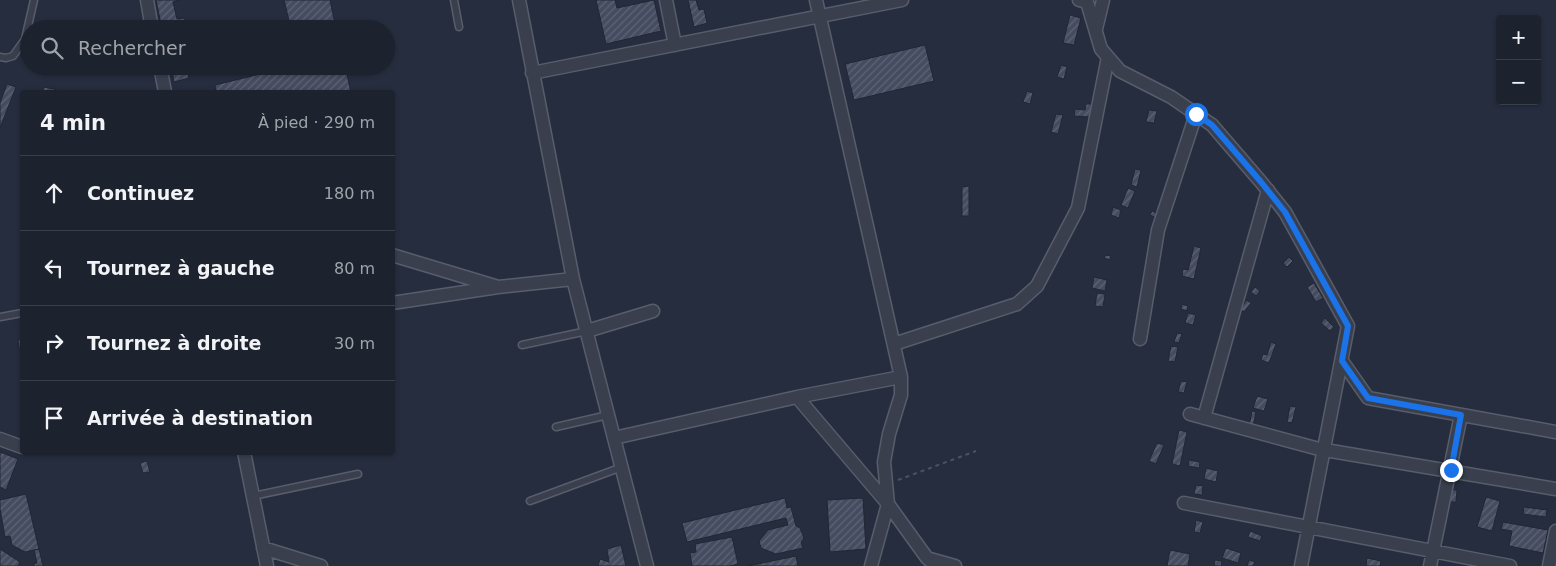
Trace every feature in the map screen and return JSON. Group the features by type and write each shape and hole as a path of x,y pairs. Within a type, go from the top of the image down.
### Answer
{"street":[{"path":"147,0 150,20"},
{"path":"519,0 573,280 647,566"},
{"path":"666,0 675,45"},
{"path":"816,0 901,377 901,395 889,434 884,462 888,504 872,566"},
{"path":"532,73 902,0"},
{"path":"1079,0 1087,2 1101,49 1120,71 1171,97 1212,125 1268,190 1285,212 1348,326 1301,566"},
{"path":"1096,31 1103,0"},
{"path":"894,344 1018,304 1037,286 1078,208 1108,57"},
{"path":"162,75 165,90"},
{"path":"1140,339 1158,230 1196,114"},
{"path":"1204,418 1268,190"},
{"path":"395,260 498,287"},
{"path":"395,303 498,287 573,280"},
{"path":"587,331 653,310"},
{"path":"1342,361 1368,398 1556,432"},
{"path":"614,438 797,397 901,377"},
{"path":"797,397 888,504 932,562 955,566"},
{"path":"1190,414 1324,450 1556,489"},
{"path":"1430,566 1461,415"},
{"path":"0,438 20,446"},
{"path":"245,455 267,566"},
{"path":"1184,503 1510,566"},
{"path":"1549,566 1556,531"},
{"path":"263,548 320,566"}],"lane":[{"path":"29,20 34,0"},
{"path":"454,0 459,27"},
{"path":"0,57 13,56 20,46"},
{"path":"0,317 20,313"},
{"path":"522,345 587,331"},
{"path":"556,427 608,415"},
{"path":"530,501 622,467"},
{"path":"253,496 358,474"}],"path":[{"path":"896,481 976,451"}],"building":[{"path":"156,0 180,0 173,2 177,19 184,18 184,20 160,20"},
{"path":"284,0 330,0 334,20 289,20"},
{"path":"596,0 615,0 617,8 654,0 661,31 606,44"},
{"path":"688,0 696,0 699,10 704,9 707,23 694,27"},
{"path":"1070,15 1081,18 1074,45 1063,43"},
{"path":"925,45 934,81 854,100 845,64"},
{"path":"1061,65 1067,67 1064,79 1057,77"},
{"path":"173,75 188,75 189,78 174,82"},
{"path":"256,75 347,75 351,90 216,90 215,85"},
{"path":"7,84 16,87 0,128 0,103"},
{"path":"44,87 58,90 43,90"},
{"path":"1027,91 1033,93 1030,104 1023,102"},
{"path":"1086,104 1092,104 1091,117 1074,116 1075,109 1085,110"},
{"path":"1149,110 1157,111 1154,123 1146,122"},
{"path":"1056,114 1063,115 1058,134 1051,132"},
{"path":"1135,169 1141,170 1137,187 1131,185"},
{"path":"969,186 969,216 962,216 962,187"},
{"path":"1128,188 1135,191 1128,208 1121,205"},
{"path":"1113,207 1121,210 1119,218 1111,215"},
{"path":"1152,211 1158,214 1156,218 1150,215"},
{"path":"1194,246 1201,248 1194,279 1182,276 1183,269 1188,270"},
{"path":"1105,255 1111,256 1110,260 1104,258"},
{"path":"1289,257 1293,261 1287,267 1283,263"},
{"path":"1094,277 1107,280 1105,291 1092,288"},
{"path":"1314,283 1323,298 1316,302 1307,287"},
{"path":"1255,287 1260,291 1256,296 1251,292"},
{"path":"1097,293 1105,294 1103,307 1095,306"},
{"path":"1247,300 1251,303 1244,312 1240,309"},
{"path":"1182,304 1188,306 1187,311 1181,309"},
{"path":"1188,313 1196,315 1193,325 1185,323"},
{"path":"1325,318 1334,327 1330,331 1321,323"},
{"path":"1177,333 1182,334 1179,343 1174,342"},
{"path":"1271,342 1276,344 1269,363 1261,360 1263,354 1267,355"},
{"path":"1171,346 1178,347 1175,362 1168,361"},
{"path":"1181,381 1187,382 1184,393 1178,392"},
{"path":"1257,396 1268,399 1264,411 1253,408"},
{"path":"1290,406 1296,407 1292,423 1287,422"},
{"path":"1252,411 1256,412 1253,427 1249,426"},
{"path":"1179,430 1187,432 1180,466 1172,464"},
{"path":"1157,443 1164,445 1156,464 1149,461"},
{"path":"0,452 18,459 6,490 0,487"},
{"path":"1189,460 1200,462 1199,468 1188,466"},
{"path":"147,461 150,472 143,473 140,463"},
{"path":"1206,468 1218,471 1216,482 1204,479"},
{"path":"1196,485 1203,486 1202,495 1194,494"},
{"path":"1449,490 1457,490 1456,502 1448,502"},
{"path":"26,494 39,549 25,552 12,545 10,536 5,537 0,500"},
{"path":"1486,497 1500,501 1492,531 1477,527"},
{"path":"785,498 787,508 791,507 796,526 800,528 804,538 801,542 803,548 776,554 761,548 759,541 768,530 788,525 786,518 687,542 682,523"},
{"path":"863,498 866,549 830,552 827,500"},
{"path":"1524,507 1547,510 1546,517 1523,514"},
{"path":"1196,520 1203,522 1200,533 1194,532"},
{"path":"1503,522 1548,530 1543,553 1509,546 1512,531 1501,529"},
{"path":"1250,531 1262,536 1260,541 1248,537"},
{"path":"732,537 738,564 730,566 692,566 690,553 696,552 695,544"},
{"path":"621,545 626,566 598,566 600,559 609,562 607,549"},
{"path":"1226,548 1241,553 1238,563 1222,558"},
{"path":"0,549 20,562 18,566 0,566"},
{"path":"39,549 43,566 34,566 37,563 34,550"},
{"path":"1170,550 1190,554 1188,566 1167,566"},
{"path":"796,556 798,566 748,566"},
{"path":"1367,558 1381,561 1380,566 1366,566"},
{"path":"1215,560 1222,561 1221,566 1214,566"},
{"path":"1249,560 1255,562 1253,566 1247,566"}],"route":[{"path":"1196,114 1212,125 1285,212 1348,326 1342,361 1368,398 1461,415 1451,470"}]}
